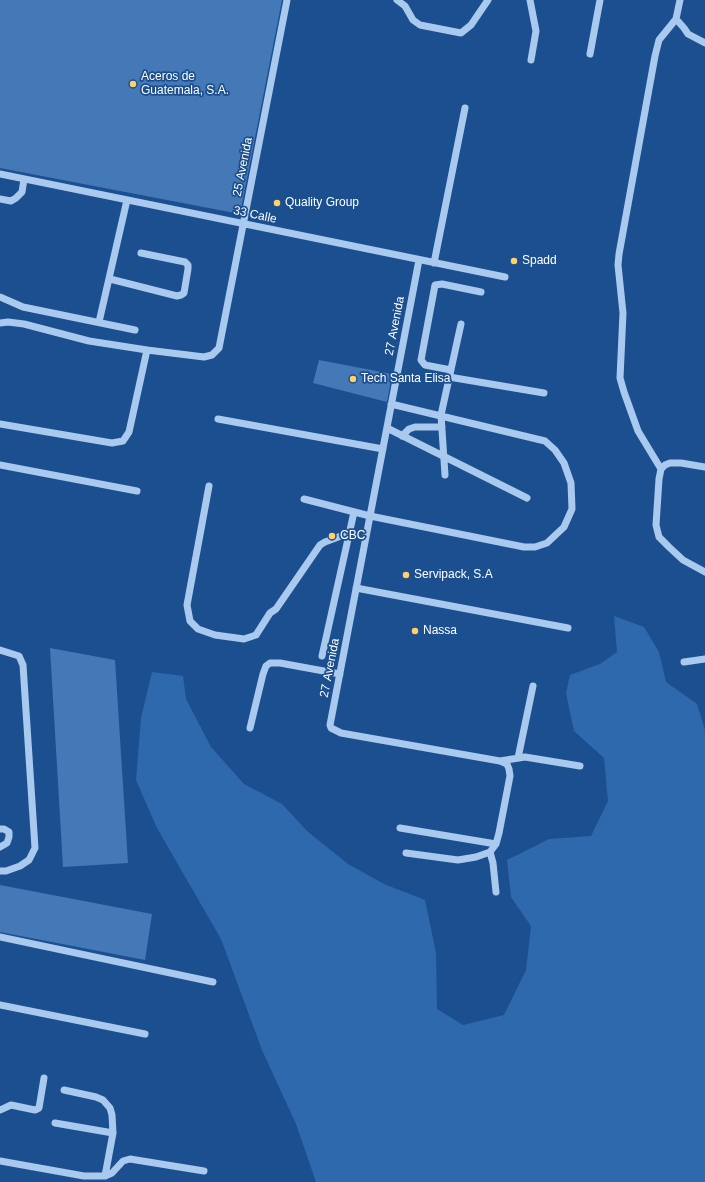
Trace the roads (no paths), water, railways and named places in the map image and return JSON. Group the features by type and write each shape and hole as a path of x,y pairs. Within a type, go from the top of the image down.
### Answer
{"street":[{"name":"25 Avenida","path":"0,323 8,322 24,324 89,340 183,355 212,355 219,348 287,0"},
{"path":"397,0 405,6 413,20 420,25 461,33 471,25 488,0"},
{"path":"530,0 536,31 530,60"},
{"path":"590,54 600,0"},
{"path":"661,469 638,431 620,378 623,313 618,264 655,56 659,40 676,19 680,0"},
{"path":"676,19 688,34 705,43"},
{"path":"434,262 465,108"},
{"name":"33 Calle","path":"0,174 505,277"},
{"path":"0,199 10,200 16,198 22,192 24,179"},
{"path":"99,322 127,200"},
{"path":"110,279 177,296 184,293 188,269 188,265 185,262 141,253"},
{"name":"27 Avenida","path":"418,260 330,725 333,730 341,733 500,761 525,757 580,766"},
{"path":"481,292 442,284 435,285 421,360 425,365 450,374 544,393"},
{"path":"0,297 23,307 135,330"},
{"path":"445,475 441,415 461,324"},
{"path":"0,424 112,443 123,441 130,432 147,350"},
{"path":"304,500 370,516 524,548 535,547 546,543 564,527 572,509 571,483 564,463 555,450 545,441 391,404"},
{"path":"218,419 383,449"},
{"path":"402,436 409,429 415,427 442,427"},
{"path":"387,428 527,498"},
{"path":"705,468 681,463 670,463 661,469 656,525 659,537 683,560 705,572"},
{"path":"0,465 137,491"},
{"path":"209,486 186,605 190,621 198,629 215,635 244,640 256,635 270,613 276,609 320,546 325,542 349,533"},
{"path":"322,656 354,512"},
{"path":"356,588 568,628"},
{"path":"0,650 19,656 23,665 35,848 29,860 20,866 6,871 0,871"},
{"path":"684,662 705,659"},
{"path":"250,728 263,674 266,666 270,663 280,663 340,674"},
{"path":"518,758 533,686"},
{"path":"406,853 458,860 476,857 490,852 496,844 504,813 510,776 510,769 507,764 500,761"},
{"path":"400,828 496,844"},
{"path":"0,829 4,829 9,832 9,837 7,843 0,847"},
{"path":"490,852 493,863 496,892"},
{"path":"0,937 213,982"},
{"path":"0,1005 145,1034"},
{"path":"0,1110 11,1105 35,1110 39,1108 44,1078"},
{"path":"64,1090 96,1097 103,1100 110,1108 113,1133 105,1176"},
{"path":"56,1123 113,1133"},
{"path":"0,1161 84,1176 105,1176 112,1173 123,1161 130,1159 204,1171"}],"place":[{"name":"Aceros de Guatemala, S.A.","path":"133,84"},
{"name":"Quality Group","path":"277,203"},
{"name":"Spadd","path":"514,261"},
{"name":"Tech Santa Elisa","path":"353,379"},
{"name":"CBC","path":"332,536"},
{"name":"Servipack, S.A","path":"406,575"},
{"name":"Nassa","path":"415,631"}]}
